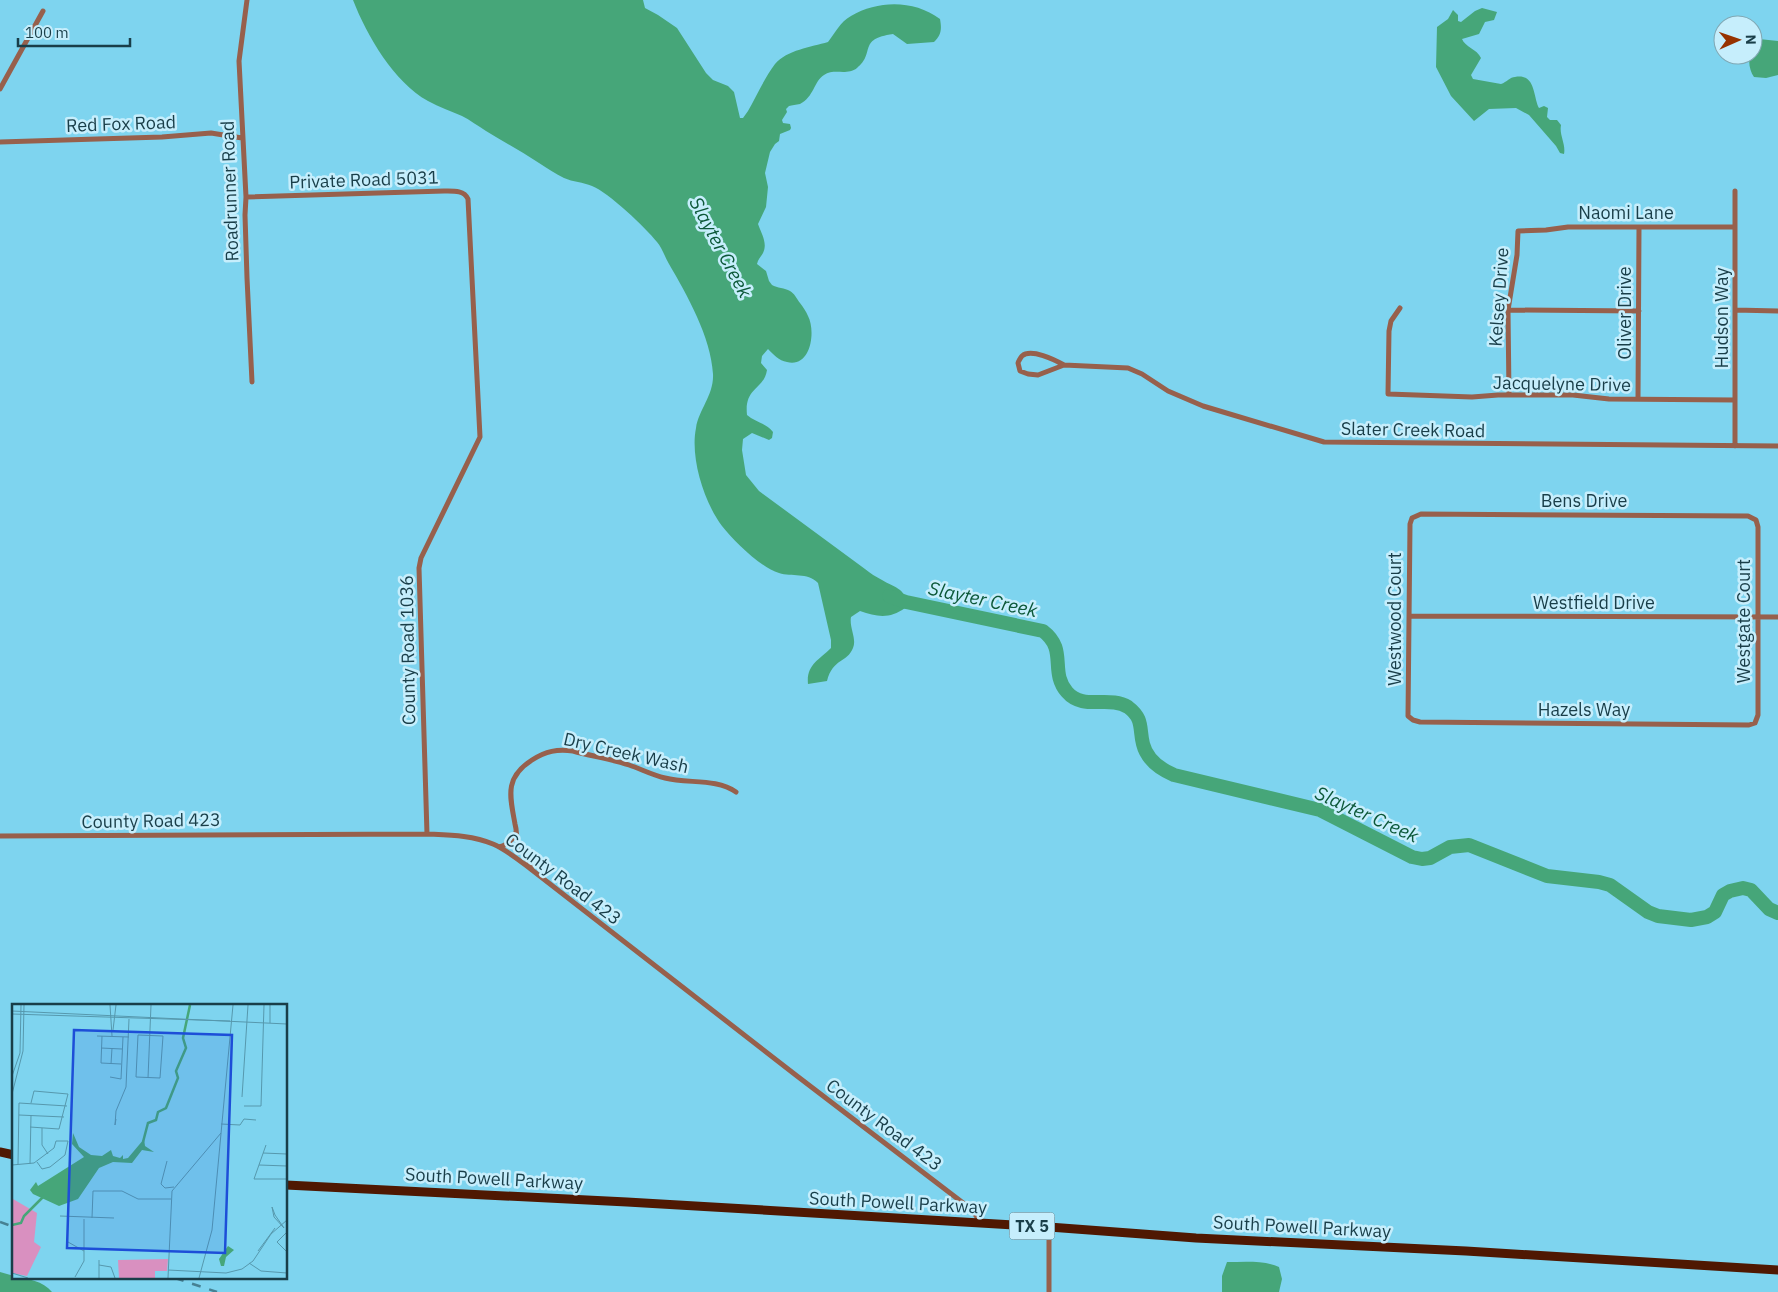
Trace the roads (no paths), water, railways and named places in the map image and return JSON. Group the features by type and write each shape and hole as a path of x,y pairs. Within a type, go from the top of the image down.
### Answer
{"main road":[{"name":"South Powell Parkway","path":"288,1185 627,1202 1049,1227 1196,1238 1778,1270"}],"street":[{"name":"Roadrunner Road","path":"247,0 239,61 252,382"},
{"path":"0,89 43,11"},
{"name":"Red Fox Road","path":"0,142 162,137 211,133 242,138"},
{"name":"Private Road 5031","path":"246,197 455,191 467,196 470,210"},
{"name":"Hudson Way","path":"1735,191 1735,446"},
{"name":"County Road 1036","path":"427,834 419,568 421,558 480,437 470,210"},
{"name":"Naomi Lane","path":"1518,231 1568,228 1735,226"},
{"name":"Oliver Drive","path":"1638,400 1639,227"},
{"name":"Kelsey Drive","path":"1509,395 1508,310 1517,255 1518,231"},
{"name":"Jacquelyne Drive","path":"1400,308 1391,321 1389,331 1388,394 1472,397 1573,395 1638,400 1735,400"},
{"path":"1508,310 1639,311"},
{"path":"1736,310 1778,311"},
{"name":"Slater Creek Road","path":"1064,365 1038,375 1020,371 1018,363 1022,356 1030,353 1046,357 1064,365 1128,368 1142,374 1168,391 1196,403 1324,442 1778,446"},
{"name":"Bens Drive","path":"1412,518 1421,514 1748,516 1756,520"},
{"name":"Westwood Court","path":"1412,518 1410,524 1408,716 1412,720"},
{"name":"Westgate Court","path":"1755,722 1758,715 1758,527 1756,520"},
{"name":"Westfield Drive","path":"1409,616 1778,617"},
{"name":"Hazels Way","path":"1412,720 1420,722 1749,725 1755,722"},
{"name":"Dry Creek Wash","path":"532,870 529,860 519,848 510,801 513,781 522,767 540,755 552,751 572,751 628,765 662,778 681,782 713,783 736,792"},
{"path":"499,847 509,843 515,837 516,832"},
{"name":"County Road 423","path":"0,836 427,834 462,836 491,843 532,870 971,1209 977,1217 978,1224"},
{"path":"1048,1292 1049,1227"}],"water":[{"path":"353,0 643,0 645,8 677,28 706,73 713,80 728,86 734,92 740,118 743,118 748,111 768,75 780,59 800,50 828,42 841,24 851,16 873,7 896,4 919,8 940,19 940,32 934,42 907,44 893,34 882,36 871,43 866,57 857,68 824,75 805,101 789,106 786,109 787,112 782,120 783,123 790,124 791,128 780,134 779,141 770,152 765,173 768,187 766,207 758,224 765,246 757,264 766,271 772,285 788,290 795,296 808,316 811,339 810,347 806,354 802,359 795,362 781,360 768,349 762,356 761,363 767,370 762,382 748,399 747,415 773,432 772,438 769,440 752,433 743,439 742,450 746,475 759,491 871,573 900,590 906,602 905,608 894,614 878,616 860,611 851,617 853,648 847,656 836,664 827,681 808,684 811,667 831,648 831,640 818,583 809,577 779,573 756,559 740,546 722,526 715,516 704,492 697,466 695,440 700,414 713,382 711,360 697,317 659,244 626,211 599,190 561,176 465,118 428,101 416,93 383,57 366,28"},
{"path":"1482,8 1497,12 1494,20 1485,22 1479,34 1462,39 1481,58 1471,75 1473,79 1501,84 1513,77 1527,79 1533,87 1539,108 1544,106 1548,108 1547,117 1550,120 1557,120 1561,125 1564,154 1560,153 1529,115 1516,108 1489,109 1474,121 1451,96 1436,67 1437,27 1448,19 1453,10 1458,15 1458,21 1461,22"},
{"path":"1763,39 1778,41 1778,75 1766,78 1754,77 1750,65 1763,65"},
{"path":"1227,1262 1260,1262 1279,1267 1282,1279 1279,1292 1222,1292 1222,1276"},
{"path":"0,1272 12,1275 12,1280 35,1281 44,1285 52,1292 0,1292"}],"waterway":[{"name":"Slayter Creek","path":"889,596 906,602 1043,631 1055,646 1059,676 1067,692 1073,698 1081,701 1113,702 1128,707 1139,720 1143,744 1148,755 1159,767 1174,775 1320,810 1412,857 1430,858 1450,847 1469,845 1547,876 1610,885 1648,912 1658,916 1691,920 1707,917 1715,912 1723,895 1743,888 1751,890 1769,909 1778,913"}],"railway":[{"path":"0,1222 12,1226"},
{"path":"181,1280 217,1292"}]}
